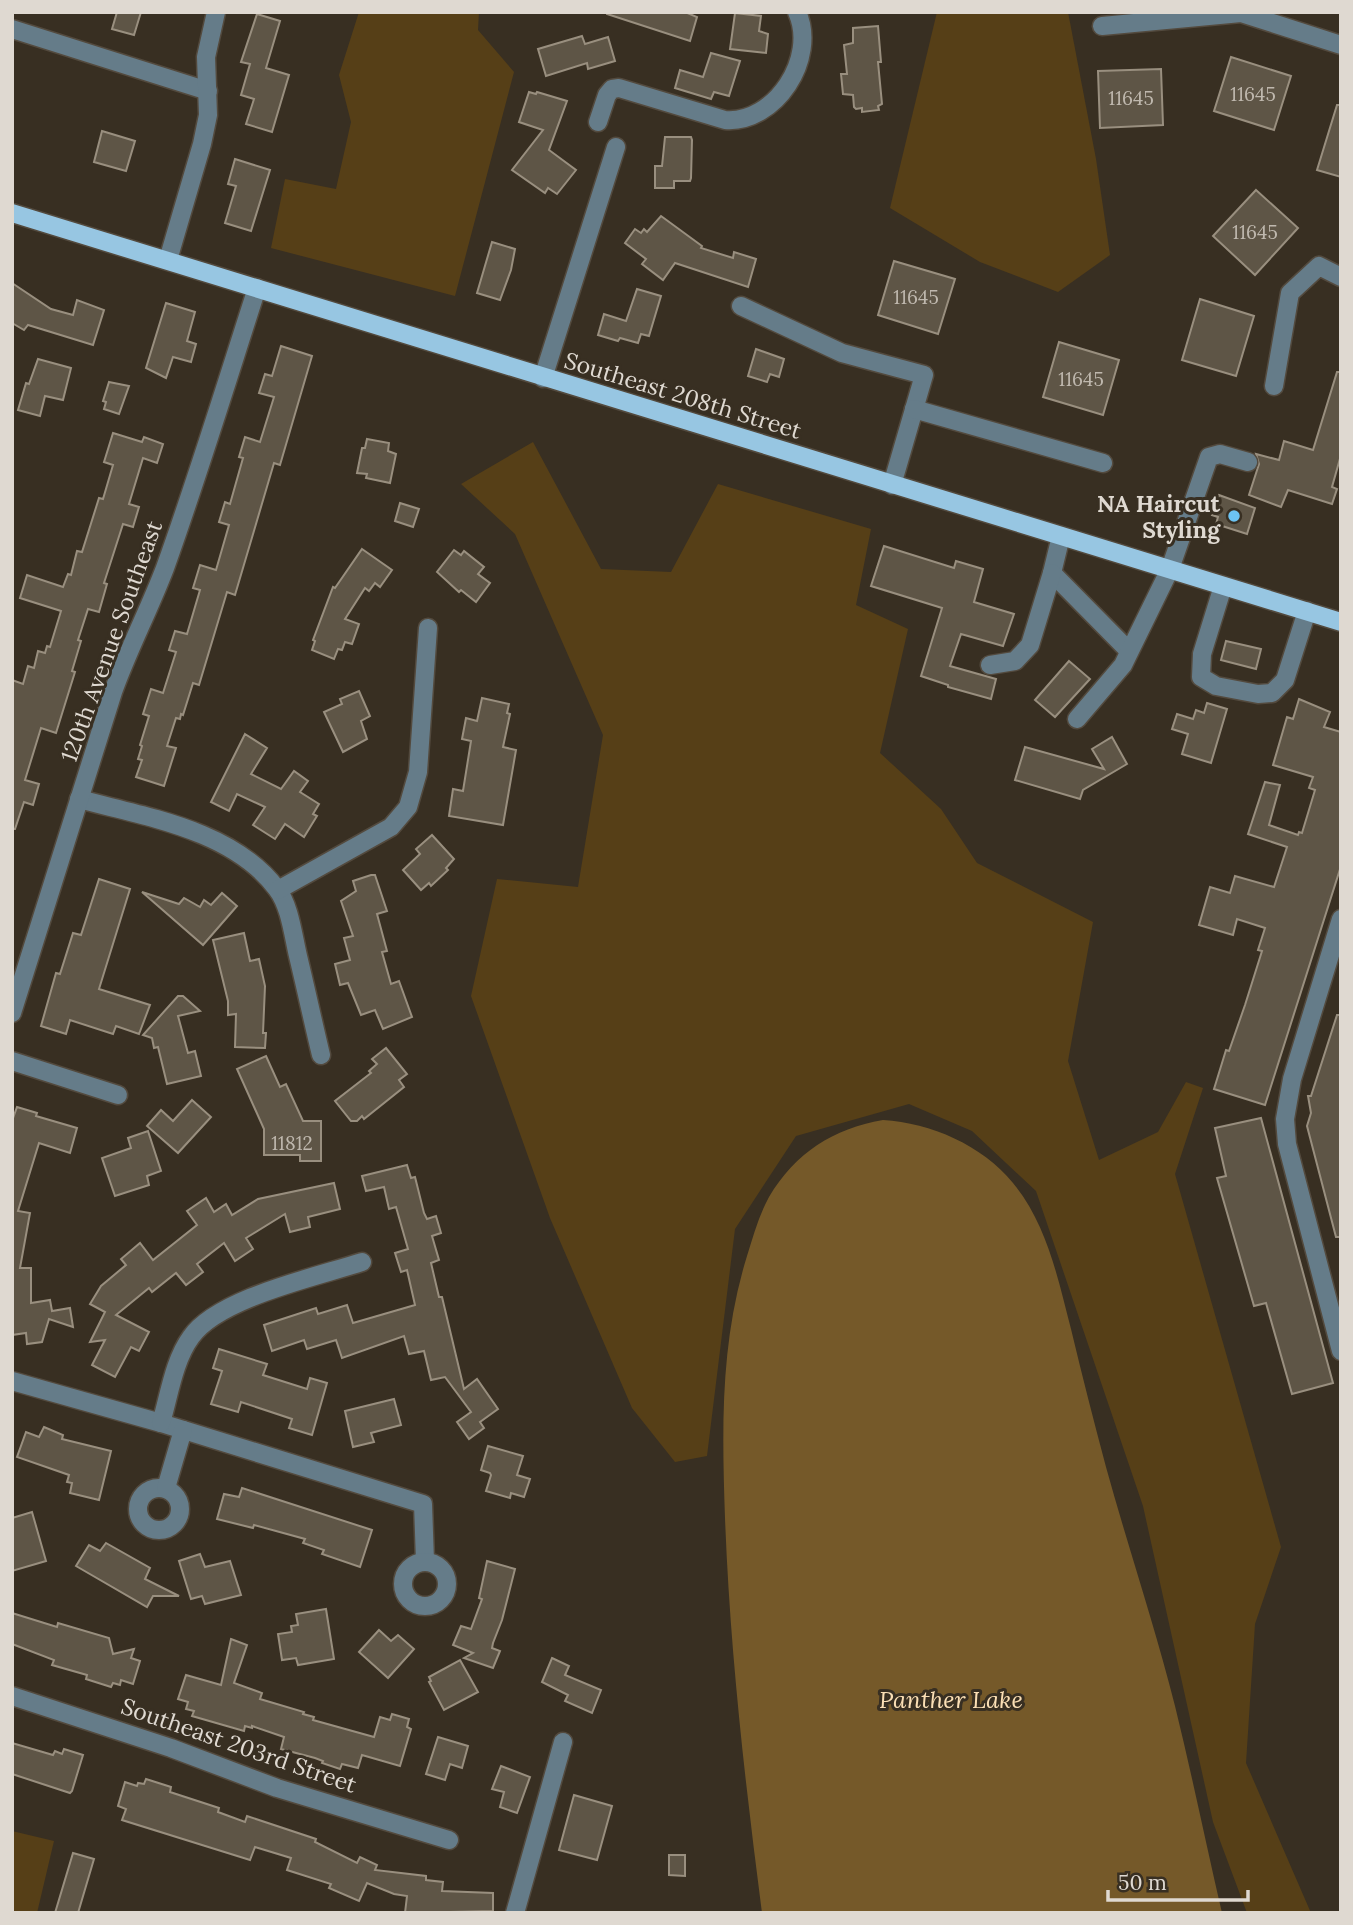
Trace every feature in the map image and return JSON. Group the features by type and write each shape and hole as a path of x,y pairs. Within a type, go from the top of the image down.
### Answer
{"main road":[{"name":"Southeast 208th Street","path":"12,213 1341,622"}],"street":[{"path":"168,260 208,115 206,57 216,12"},
{"path":"598,122 607,95 612,89 619,88 725,120 743,120 768,108 788,83 800,49 802,26 797,12"},
{"path":"1102,26 1241,13 1341,45"},
{"path":"12,29 208,91"},
{"path":"543,378 616,147"},
{"path":"1274,386 1290,292 1319,266 1341,277"},
{"name":"120th Avenue Southeast","path":"12,1013 128,651 163,572 257,288"},
{"path":"741,306 842,353 924,375 892,485"},
{"path":"914,409 1103,463"},
{"path":"1077,719 1122,666 1170,569 1209,457 1220,454 1248,462"},
{"path":"990,665 1015,661 1030,645 1061,536"},
{"path":"1052,573 1129,651"},
{"path":"1223,586 1202,654 1201,677 1216,686 1258,694 1272,693 1285,680 1307,611"},
{"path":"278,890 391,827 408,807 418,772 428,628"},
{"path":"79,799 186,829 214,840 257,869 278,890 290,919 321,1055"},
{"path":"1341,919 1294,1070 1285,1119 1290,1157 1341,1351"},
{"path":"12,1061 118,1095"},
{"path":"161,1423 181,1357 190,1338 202,1324 234,1303 362,1262"},
{"path":"12,1381 161,1423 423,1504 425,1561"},
{"path":"166,1488 183,1430"},
{"name":"Southeast 203rd Street","path":"12,1696 161,1744 277,1788 449,1840"},
{"path":"515,1913 563,1742"}],"shaded area":[{"path":"359,12 479,12 478,30 514,72 455,296 271,248 285,179 336,189 351,122 339,75"},
{"path":"937,12 1068,12 1096,159 1110,255 1058,292 980,262 890,208"},
{"path":"533,442 601,569 671,572 718,484 871,529 856,605 908,629 880,753 941,809 977,863 1093,922 1068,1061 1099,1160 1158,1132 1186,1082 1203,1088 1175,1174 1281,1547 1255,1624 1246,1763 1311,1913 1247,1913 1213,1822 1143,1506 1036,1191 972,1131 909,1104 796,1136 735,1229 707,1456 675,1462 632,1408 550,1218 471,996 497,879 578,887 603,735 515,534 461,484"},
{"path":"12,1831 54,1841 37,1913 12,1913"}],"water":[{"name":"Panther Lake","path":"883,1120 937,1131 971,1147 1013,1183 1035,1216 1043,1234 1056,1272 1106,1467 1167,1676 1222,1913 762,1913 739,1716 727,1568 724,1419 727,1354 732,1321 738,1289 757,1226 765,1204 780,1181 804,1155 832,1136"}],"building":[{"path":"117,12 141,12 134,35 112,29"},
{"path":"607,12 685,12 697,17 690,41"},
{"path":"735,13 761,16 759,31 768,34 766,53 730,49"},
{"path":"257,14 280,21 266,68 289,75 272,132 246,124 254,99 241,95 250,64 241,62"},
{"path":"878,26 882,104 878,106 879,110 862,112 862,108 854,107 853,95 843,94 841,74 847,74 844,45 853,43 853,28"},
{"path":"582,36 585,44 608,37 615,61 588,69 587,63 546,76 538,49"},
{"path":"711,53 740,61 729,96 714,92 711,99 675,88 680,70 703,77"},
{"path":"1231,57 1291,76 1274,130 1214,111"},
{"path":"1161,69 1163,125 1100,128 1098,71"},
{"path":"529,92 567,101 549,150 576,170 557,194 548,188 545,193 512,170 543,130 519,122"},
{"path":"1337,105 1341,105 1341,177 1317,170"},
{"path":"102,131 135,141 126,171 94,162"},
{"path":"665,137 691,137 691,178 690,181 674,181 674,188 655,188 655,166 662,166"},
{"path":"235,159 270,170 251,231 225,223 236,186 228,184"},
{"path":"1256,190 1298,228 1255,275 1213,236"},
{"path":"661,216 702,246 701,248 733,258 734,252 756,259 748,287 675,263 663,280 642,264 646,259 625,243 635,229 641,233 644,229 647,232"},
{"path":"492,242 515,249 500,300 477,293"},
{"path":"894,261 955,279 938,334 878,315"},
{"path":"12,283 51,309 73,315 77,300 104,310 93,345 28,325 24,330 12,323"},
{"path":"637,289 661,296 649,336 641,334 638,343 598,335 604,314 626,321"},
{"path":"1200,299 1254,316 1236,376 1182,360"},
{"path":"166,303 195,312 187,341 196,344 191,362 173,357 166,378 146,368"},
{"path":"1059,342 1119,360 1103,415 1043,397"},
{"path":"281,346 312,356 280,465 274,463 235,595 227,592 199,685 193,683 183,715 181,714 180,719 176,718 167,746 176,748 164,786 136,777 142,760 138,759 142,746 140,745 149,716 143,714 151,689 163,693 176,652 169,650 175,631 187,634 200,590 193,588 200,565 216,570 229,525 219,522 225,502 230,504 243,458 239,457 245,437 260,442 274,397 259,393 265,374 272,376"},
{"path":"756,349 784,359 779,377 770,374 767,382 748,376"},
{"path":"38,359 71,368 63,400 45,396 40,416 18,410 26,383 29,384"},
{"path":"1337,372 1341,372 1341,455 1332,487 1337,489 1332,504 1288,490 1281,507 1249,495 1259,464 1256,454 1279,460 1284,441 1313,450"},
{"path":"109,382 129,386 119,414 104,409 106,402 103,401"},
{"path":"113,433 142,442 144,437 163,444 157,463 143,458 129,504 139,507 133,527 123,524 104,583 107,584 99,612 88,609 78,640 81,641 72,671 75,672 56,733 41,728 25,780 39,784 33,805 24,802 15,829 12,829 12,680 23,684 28,666 34,668 38,651 45,653 47,646 50,647 61,611 20,598 27,575 63,587 68,574 71,575 77,551 82,552 99,498 103,499 113,465 104,462"},
{"path":"367,439 389,443 388,451 396,454 390,483 366,478 367,474 357,473 362,448 365,448"},
{"path":"1219,495 1255,508 1247,534 1216,524 1218,517 1212,515"},
{"path":"400,503 419,509 413,527 395,521"},
{"path":"884,546 954,568 956,561 983,569 974,602 1014,614 1003,646 961,634 950,666 996,679 991,699 921,676 942,608 871,586"},
{"path":"362,549 392,570 380,587 375,583 369,591 365,588 345,619 359,624 352,644 345,642 334,659 312,650 313,640 333,587 335,588"},
{"path":"454,550 461,555 464,551 484,567 478,574 490,583 476,602 461,590 459,592 437,572"},
{"path":"1226,641 1261,649 1256,669 1221,660"},
{"path":"1069,661 1090,679 1055,717 1035,700"},
{"path":"359,691 370,716 361,721 367,739 343,752 324,712 342,704 340,699"},
{"path":"482,698 509,704 507,713 510,714 503,747 516,750 503,825 449,816 453,789 463,791 471,741 462,739 466,718 477,721"},
{"path":"1299,699 1330,712 1324,727 1341,732 1341,866 1265,1105 1214,1089 1226,1050 1229,1051 1245,1005 1262,951 1258,950 1265,928 1237,919 1233,935 1199,925 1210,887 1230,893 1235,876 1274,887 1287,847 1248,834 1265,782 1280,785 1269,825 1298,835 1299,832 1302,833 1315,790 1309,788 1313,777 1273,765 1287,717 1293,719"},
{"path":"1207,703 1227,709 1211,763 1182,754 1188,734 1172,729 1177,714 1193,719 1196,710 1204,713"},
{"path":"245,734 267,748 251,774 281,789 294,771 308,781 300,792 319,804 313,814 317,816 304,837 285,824 275,839 253,825 265,807 237,794 229,811 211,802"},
{"path":"1112,737 1127,764 1083,790 1080,799 1015,780 1025,747 1104,769 1092,749"},
{"path":"432,835 454,859 446,868 448,870 431,886 429,883 421,890 403,870 420,854 416,849"},
{"path":"375,875 387,911 377,914 387,951 382,952 391,984 399,981 412,1017 383,1029 375,1010 361,1015 348,983 340,985 335,964 350,960 344,938 353,936 341,901 356,891 353,881"},
{"path":"99,879 130,889 99,989 150,1005 139,1034 116,1026 113,1034 70,1020 66,1034 41,1026 56,973 60,974 73,933 81,935"},
{"path":"142,892 179,904 184,898 200,907 204,900 211,905 222,893 237,906 203,945"},
{"path":"244,933 250,961 259,959 265,986 265,1048 235,1047 236,1014 228,1015 228,1001 213,940"},
{"path":"178,996 183,996 200,1011 178,1016 188,1053 195,1051 201,1076 167,1084 158,1047 154,1048 152,1038 143,1035"},
{"path":"1337,1015 1341,1015 1341,1237 1336,1237 1307,1126 1311,1113 1308,1096 1311,1096"},
{"path":"386,1048 407,1074 399,1080 404,1087 364,1119 362,1116 357,1121 351,1121 335,1101 371,1073 369,1071 377,1064 372,1059"},
{"path":"266,1056 280,1087 286,1084 303,1121 321,1121 321,1161 300,1161 300,1155 264,1155 264,1129 237,1069"},
{"path":"192,1100 211,1117 178,1153 147,1126 161,1110 173,1121"},
{"path":"17,1107 37,1113 36,1116 77,1128 70,1153 39,1143 18,1211 30,1213 20,1268 31,1268 31,1303 50,1300 52,1311 70,1308 73,1327 49,1319 42,1342 27,1344 26,1333 12,1335 12,1121"},
{"path":"1261,1118 1333,1383 1292,1394 1266,1303 1254,1306 1217,1178 1226,1176 1215,1128"},
{"path":"148,1131 161,1171 147,1176 149,1185 115,1196 102,1158 131,1148 128,1138"},
{"path":"407,1165 411,1178 415,1177 427,1219 436,1216 441,1233 432,1236 439,1260 431,1263 464,1389 477,1379 498,1409 480,1422 484,1428 469,1439 457,1422 471,1412 445,1377 431,1380 424,1351 409,1354 404,1336 342,1358 336,1340 307,1349 304,1340 272,1351 264,1325 316,1308 318,1314 347,1305 353,1323 415,1305 407,1270 401,1272 395,1253 408,1249 396,1207 389,1209 384,1187 366,1191 362,1176"},
{"path":"334,1183 340,1209 308,1217 310,1227 290,1232 285,1214 246,1238 253,1249 235,1261 224,1243 197,1264 203,1272 186,1285 176,1273 152,1292 149,1288 116,1315 149,1332 139,1351 131,1347 115,1377 92,1365 105,1340 90,1342 105,1312 90,1304 101,1286 126,1265 121,1259 140,1243 153,1260 197,1225 187,1211 206,1198 214,1212 226,1204 232,1215 258,1199"},
{"path":"219,1349 267,1364 263,1375 307,1389 310,1378 327,1383 312,1435 289,1428 292,1419 241,1402 238,1412 211,1404 222,1371 213,1368"},
{"path":"394,1399 401,1425 371,1433 374,1442 353,1447 345,1411"},
{"path":"44,1427 63,1435 62,1439 111,1451 99,1500 70,1493 72,1483 67,1482 69,1475 17,1457 26,1432 39,1437"},
{"path":"488,1446 523,1456 517,1475 530,1479 524,1497 511,1493 510,1498 486,1491 491,1475 481,1470"},
{"path":"242,1488 372,1530 360,1567 322,1554 324,1550 303,1543 305,1539 254,1525 253,1528 217,1519 224,1494 239,1497"},
{"path":"32,1512 46,1561 12,1571 12,1518"},
{"path":"106,1543 150,1568 145,1579 179,1596 153,1596 147,1607 76,1566 89,1545 100,1551"},
{"path":"200,1554 205,1567 230,1561 241,1595 205,1604 202,1596 191,1599 179,1561"},
{"path":"487,1561 515,1569 493,1643 492,1648 500,1651 493,1668 464,1658 473,1653 453,1645 461,1626 471,1629 482,1599 479,1598"},
{"path":"326,1609 334,1659 298,1665 296,1658 282,1660 278,1634 292,1632 291,1626 298,1625 296,1614"},
{"path":"12,1613 57,1627 58,1623 109,1638 113,1654 134,1649 131,1658 140,1661 133,1684 121,1680 120,1685 113,1683 111,1687 86,1679 87,1675 52,1665 54,1660 12,1644"},
{"path":"379,1630 391,1641 398,1635 414,1649 388,1678 359,1652"},
{"path":"231,1639 247,1645 234,1683 262,1693 260,1699 304,1712 303,1714 314,1717 313,1720 374,1737 380,1717 390,1720 392,1714 409,1719 407,1727 411,1729 400,1766 362,1755 358,1768 342,1764 340,1769 315,1758 281,1749 284,1737 252,1726 245,1726 244,1731 192,1716 194,1711 186,1709 188,1702 178,1699 186,1675 221,1685"},
{"path":"552,1658 569,1666 565,1675 601,1690 592,1713 565,1701 568,1695 542,1682"},
{"path":"460,1660 478,1692 444,1710 429,1677"},
{"path":"438,1737 468,1746 462,1768 450,1764 445,1780 426,1774"},
{"path":"12,1743 53,1755 55,1751 62,1754 64,1749 83,1755 72,1791 70,1793 12,1774"},
{"path":"501,1766 530,1777 517,1813 500,1807 504,1792 492,1789"},
{"path":"146,1779 171,1787 170,1792 219,1808 218,1812 245,1822 247,1816 316,1839 315,1842 357,1863 360,1857 377,1865 375,1870 426,1876 426,1880 443,1882 442,1891 493,1893 493,1911 405,1913 407,1896 394,1894 367,1883 359,1901 329,1888 331,1884 287,1870 291,1858 255,1847 250,1860 122,1820 126,1809 118,1806 125,1782 137,1786 138,1783 144,1784"},
{"path":"574,1795 612,1806 597,1860 559,1850"},
{"path":"73,1853 94,1859 78,1913 55,1913"},
{"path":"669,1855 685,1855 685,1876 669,1875"}],"place":[{"name":"NA Haircut Styling","path":"1234,516"}]}
